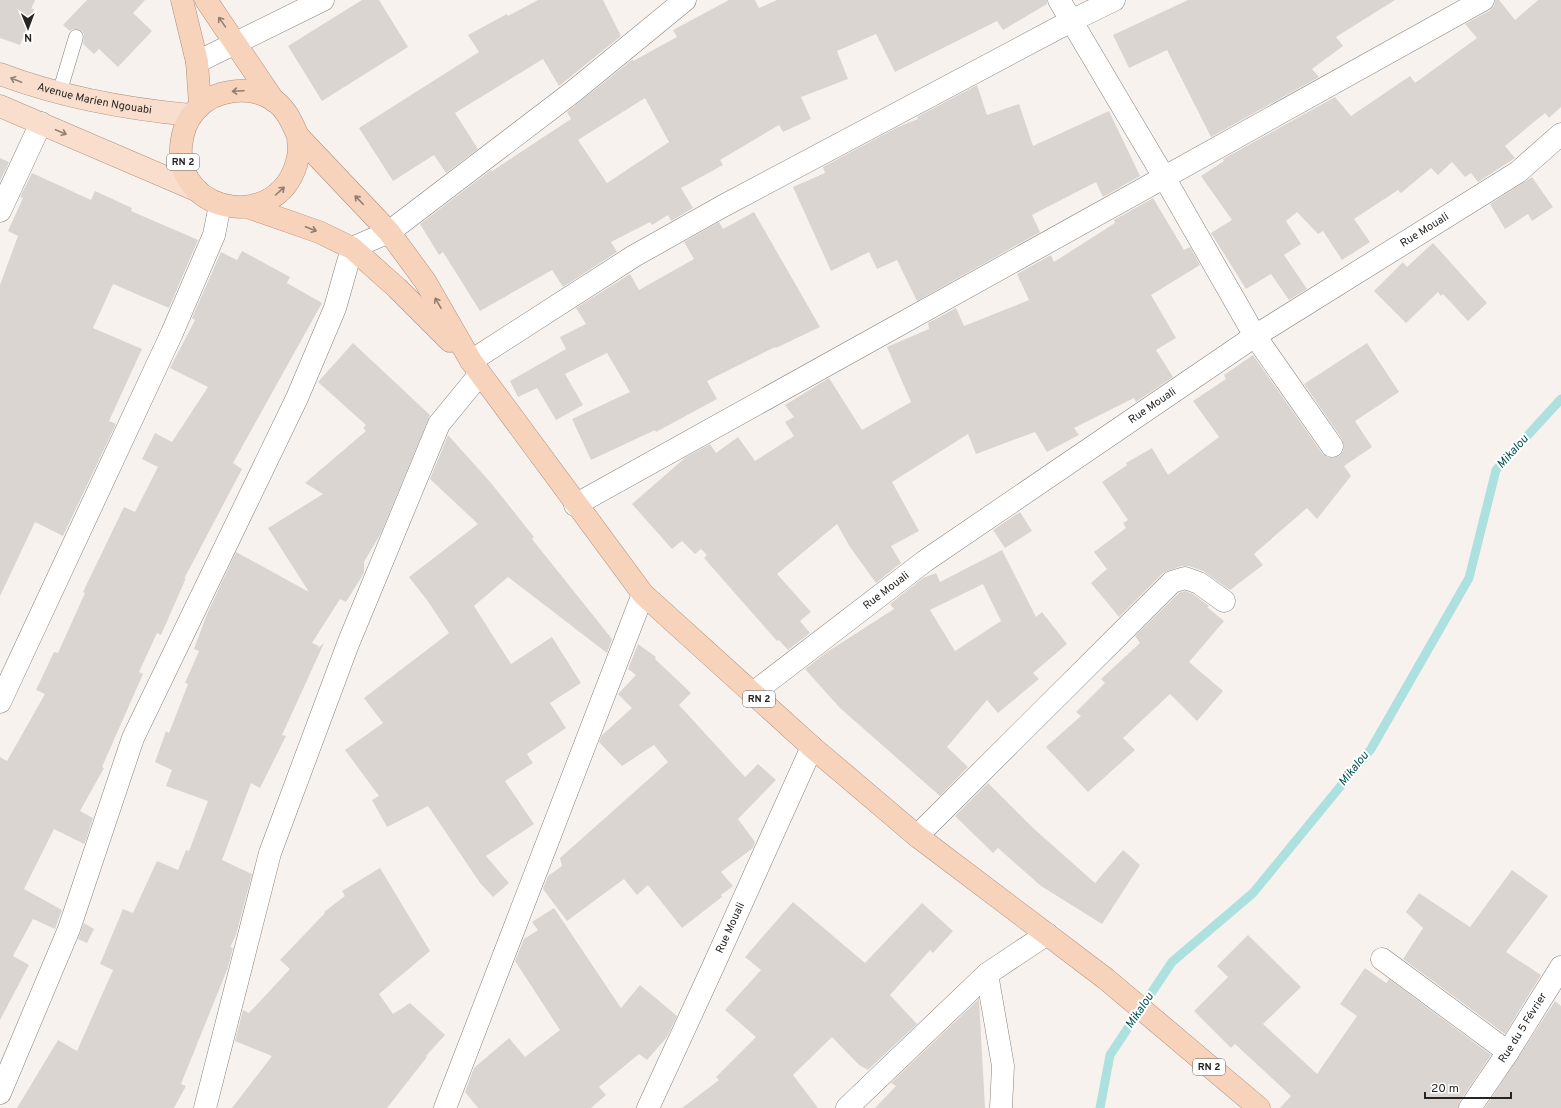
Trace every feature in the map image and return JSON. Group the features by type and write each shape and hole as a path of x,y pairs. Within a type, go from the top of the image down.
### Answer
{"highway":[{"name":"RN 2","path":"182,0 197,62 196,110"},
{"name":"RN 2","path":"206,0 236,42 274,101 289,116 298,136 389,232 425,281 476,367 575,505 643,594 812,746 916,836 1106,979 1259,1108"},
{"name":"RN 2","path":"274,101 250,91 224,92 196,110 182,134 181,154 186,174 198,191 220,205 248,207 319,232 352,248 397,288 476,367"},
{"name":"RN 2","path":"248,207 266,202 282,190 294,174 299,156 298,136"}],"main road":[{"name":"Avenue Marien Ngouabi","path":"0,74 59,94 138,108 196,110"},
{"path":"0,106 198,191"}],"street":[{"path":"197,62 323,0"},
{"path":"0,1093 69,929 133,738 298,398 334,308 352,248 389,232 574,91 662,17 685,0"},
{"path":"1059,0 1164,177 1255,336 1332,446"},
{"path":"205,1108 272,846 348,644 439,424 476,367 634,256 1071,20 1114,0"},
{"path":"575,505 1483,0"},
{"path":"0,211 41,124"},
{"name":"Rue Mouali","path":"753,693 925,561 1255,336 1518,172 1561,134"},
{"path":"0,702 172,333 214,235 220,205"},
{"path":"916,836 1172,582 1185,578 1199,583 1224,601"},
{"path":"445,1108 643,594"},
{"name":"Rue Mouali","path":"648,1108 812,746"},
{"path":"847,1108 987,974 1047,934"},
{"path":"1382,959 1508,1052"},
{"name":"Rue du 5 Février","path":"1470,1108 1508,1052 1561,967"},
{"path":"987,974 1002,1066 1001,1108"}],"lane":[{"path":"59,94 76,37"}],"building":[{"path":"0,0 35,0 31,9 34,9 20,45 0,38"},
{"path":"87,0 145,0 133,13 152,31 118,67 99,49 94,54 83,44 84,35 82,31 74,29 70,31 63,25"},
{"path":"362,0 379,0 408,47 322,101 288,46"},
{"path":"538,0 603,0 621,36 559,86 543,59 455,113 478,149 446,173 434,155 393,181 359,128 479,52 468,35 507,14 508,16"},
{"path":"729,0 755,0 759,8 777,0 1047,0 1047,4 1003,30 997,21 895,72 876,34 837,51 848,79 801,97 811,119 783,132 779,125 720,160 723,165 681,188 693,208 671,221 668,215 652,225 650,222 611,242 617,252 563,287 552,270 480,311 443,252 439,255 420,224 491,170 492,171 571,119 567,112 633,59 633,61 677,37 673,30","holes":["645,98 669,142 607,183 578,140"]},
{"path":"1188,0 1395,0 1336,37 1343,46 1312,69 1319,77 1211,137 1167,50 1129,68 1113,35"},
{"path":"1495,0 1499,0 1515,20 1538,0 1561,0 1561,107 1549,118 1545,113 1505,146 1515,158 1478,182 1471,173 1465,177 1452,162 1438,175 1431,168 1401,193 1398,190 1354,219 1370,242 1342,260 1323,231 1318,234 1297,212 1286,221 1301,244 1284,255 1307,289 1289,300 1271,274 1246,289 1211,233 1232,220 1201,176 1224,161 1223,159 1335,97 1351,116 1410,76 1415,83 1477,38 1465,24 1489,11 1494,6"},
{"path":"977,85 987,115 1019,104 1033,146 1109,111 1140,176 1103,197 1096,182 1032,215 1040,232 917,301 897,260 877,269 869,252 831,271 793,187 825,173 823,167 898,127 918,119 917,117"},
{"path":"0,158 9,162 0,181"},
{"path":"32,173 91,200 95,191 132,208 131,211 198,240 169,308 113,284 93,328 142,349 109,421 116,424 63,536 35,522 0,596 0,285 18,236 8,231 23,198 20,197"},
{"path":"1532,177 1553,207 1532,221 1528,214 1505,229 1490,204"},
{"path":"1153,198 1184,250 1190,247 1200,265 1151,295 1176,338 1156,350 1173,377 1136,402 1134,398 1074,428 1079,435 1047,452 1035,432 976,454 968,434 892,482 919,531 891,546 901,563 876,583 850,547 837,524 777,574 811,612 800,621 810,633 788,650 779,640 777,641 704,558 707,555 701,549 695,554 682,541 672,549 632,504 686,457 710,444 716,453 738,437 755,461 794,436 785,422 794,417 785,405 829,378 862,430 911,402 887,347 929,329 928,323 956,308 964,326 1029,300 1017,274 1051,255 1054,262 1115,223 1114,220"},
{"path":"754,212 820,327 776,348 775,347 707,381 717,399 656,432 655,430 591,460 572,419 630,392 607,353 565,374 583,405 556,420 537,388 518,397 510,381 566,349 560,337 586,324 576,308 630,274 639,290 694,259 684,242 719,222 723,229"},
{"path":"1433,243 1487,303 1468,321 1443,294 1441,296 1438,292 1406,323 1374,291 1403,262 1407,267"},
{"path":"242,251 290,277 287,283 322,303 233,463 242,469 184,579 186,578 161,635 157,633 139,672 143,674 102,767 104,768 80,811 93,818 84,844 54,829 24,889 62,910 55,929 33,919 13,956 29,965 0,1020 0,757 7,761 45,694 36,690 54,652 58,653 85,593 83,592 124,507 135,512 158,467 142,459 155,433 172,442 208,387 170,368 195,320 192,318 221,252 237,260"},
{"path":"353,343 430,415 381,533 364,562 364,573 346,602 340,599 312,643 319,646 317,649 324,643 282,735 286,736 260,788 251,783 222,860 252,874 236,935 230,947 233,948 227,970 181,1084 186,1086 174,1108 17,1108 58,1040 77,1051 113,970 100,964 123,909 133,913 157,861 178,870 186,850 189,851 208,801 166,786 172,770 155,762 166,731 169,733 188,684 185,683 199,651 194,649 207,614 236,552 309,592 268,528 323,494 305,483 366,431 363,428 366,425 318,382"},
{"path":"1367,343 1399,392 1355,421 1372,447 1344,466 1351,476 1317,519 1307,508 1254,554 1263,565 1230,590 1203,571 1189,566 1181,566 1163,573 1119,617 1091,583 1107,569 1094,552 1126,528 1123,523 1128,520 1102,482 1127,465 1126,463 1152,448 1168,475 1219,437 1193,401 1226,379 1224,375 1253,355 1322,453 1327,457 1333,458 1339,456 1343,451 1344,445 1342,439 1304,384"},
{"path":"448,435 491,483 534,537 532,539 612,639 607,653 508,577 474,606 511,664 552,637 581,683 550,703 566,728 527,754 533,763 505,781 534,824 486,856 509,883 493,897 480,883 428,806 387,827 372,800 379,796 345,750 383,723 364,698 449,633 427,600 409,577 478,524 430,479"},
{"path":"1020,512 1032,531 1005,548 993,530"},
{"path":"1002,550 1036,617 1042,612 1067,644 1033,673 1039,679 998,713 987,700 947,747 968,767 940,796 840,708 805,669 827,652 894,609 890,604 923,578 936,573 940,582","holes":["983,584 1001,621 955,651 930,610"]},
{"path":"1185,591 1193,594 1209,606 1207,607 1224,621 1189,662 1223,691 1197,721 1170,694 1123,738 1135,750 1088,792 1046,747 1081,716 1076,712 1105,683 1101,679 1140,643 1135,636 1179,593"},
{"path":"638,644 656,657 655,659 691,693 679,705 745,777 758,764 776,780 738,819 755,842 753,848 721,872 733,886 721,895 722,897 682,928 648,885 637,895 624,879 567,921 543,889 548,876 562,866 560,858 668,762 654,745 622,766 599,742 602,735 632,708 618,694 636,675 628,669"},
{"path":"988,783 1032,827 1095,883 1123,850 1140,865 1102,924 1041,886 998,848 993,853 955,816"},
{"path":"380,868 430,951 379,994 393,1014 410,1003 445,1035 426,1056 427,1057 387,1108 232,1108 272,1056 235,1041 243,1010 249,1013 290,969 280,960 325,913 324,912 345,896 342,891"},
{"path":"1512,870 1548,896 1506,952 1541,975 1505,1034 1403,959 1423,928 1406,912 1419,893 1470,927"},
{"path":"793,902 865,963 922,903 953,931 933,953 930,950 890,995 917,1024 868,1070 859,1065 832,1037 793,1075 818,1108 682,1108 719,1080 716,1077 756,1037 725,1010 761,970 745,957"},
{"path":"554,908 621,1008 640,985 677,1016 667,1037 647,1060 639,1054 599,1087 606,1095 591,1108 478,1108 465,1092 474,1068 509,1038 525,1057 560,1030 515,961 524,939 538,930 532,922"},
{"path":"84,923 94,929 87,943 78,939"},
{"path":"1248,935 1301,987 1263,1024 1317,1074 1357,1016 1340,1004 1365,968 1386,983 1389,979 1491,1055 1460,1101 1458,1108 1280,1108 1291,1096 1235,1044 1231,1048 1194,1011 1228,977 1217,966"},
{"path":"979,999 985,1108 875,1108 896,1086 891,1083"},
{"path":"1555,1001 1561,1006 1561,1108 1485,1108"}],"waterway":[{"name":"Mikalou","path":"1100,1108 1110,1055 1172,962 1253,893 1371,749 1469,578 1496,470 1561,399"}]}
